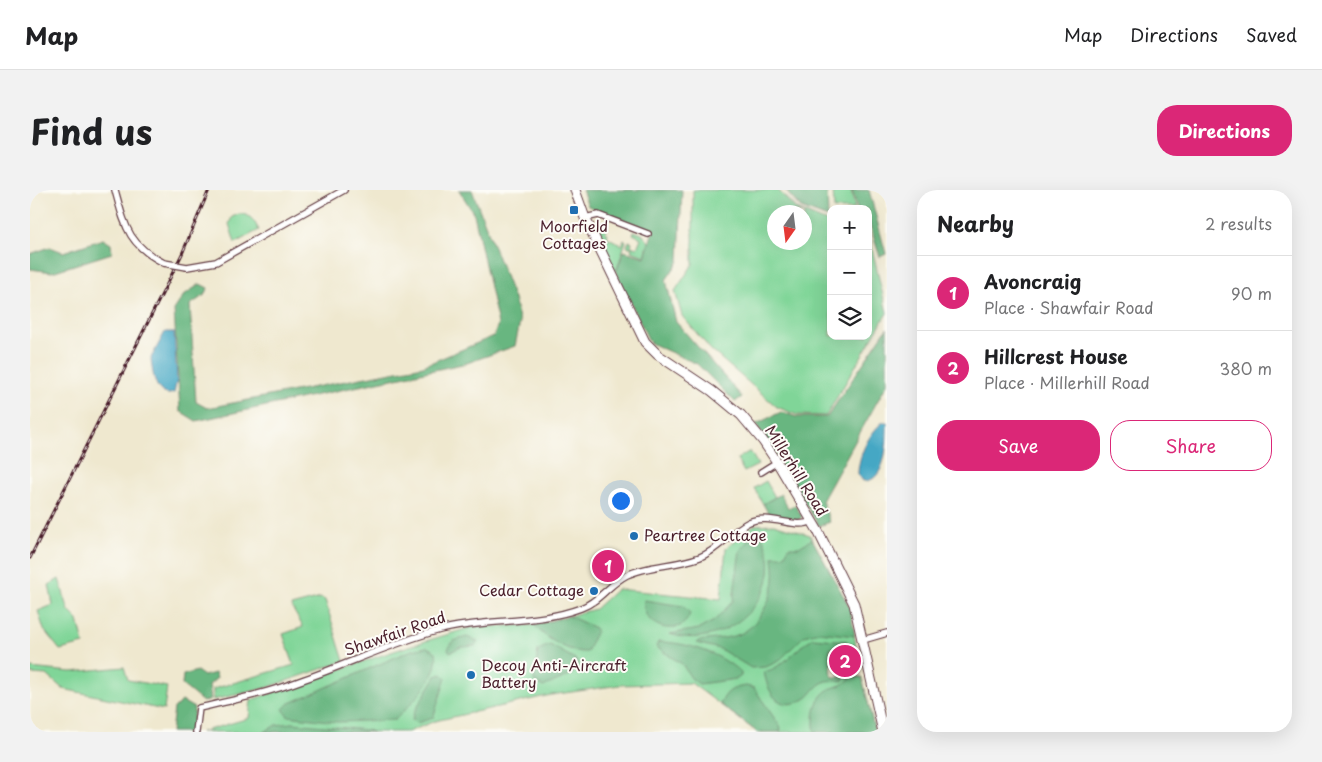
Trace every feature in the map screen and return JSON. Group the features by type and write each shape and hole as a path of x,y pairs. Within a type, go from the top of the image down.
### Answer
{"main road":[{"name":"Millerhill Road","path":"575,190 585,218 645,342 658,355 712,390 741,415 763,441 812,521 854,604 883,732"}],"street":[{"path":"115,190 130,237 141,249 164,263 187,267 216,262 344,190"},
{"path":"585,218 598,215 648,234"},
{"path":"761,472 777,462"},
{"name":"Shawfair Road","path":"196,732 199,708 258,695 448,628 465,624 523,620 579,609 601,598 627,575 686,562 714,550 749,522 774,519 806,524 812,521"},
{"path":"862,640 887,633"}],"green space":[{"path":"459,190 472,190 514,299 520,322 515,346 467,363 196,421 180,411 174,310 184,295 200,284 208,288 206,294 190,305 196,402 207,408 423,366 494,336 498,324 474,214"},
{"path":"582,190 682,190 679,261 666,280 676,322 742,397 735,402 697,364 650,343 616,272 624,251 645,257 653,231 588,206"},
{"path":"693,190 778,190 792,205 767,205 767,250 812,250 812,216 827,222 827,340 871,340 826,416 797,415 777,407 711,350 682,316 675,291 693,264"},
{"path":"785,190 827,190 827,218 812,212 812,205 798,205"},
{"path":"833,190 851,190 854,205 834,205"},
{"path":"852,190 869,190 886,254 880,257 872,232 872,205 856,205"},
{"path":"243,214 254,221 259,230 235,243 229,224 232,217"},
{"path":"599,221 608,225 605,232 608,234 607,237 622,245 624,240 626,241 616,272 601,240"},
{"path":"634,231 642,234 649,242 645,256 631,251 632,248 627,246 629,241 632,242 631,246 637,248 641,238 633,234"},
{"path":"103,239 111,244 112,253 52,272 30,269 30,254 50,247 63,252"},
{"path":"872,248 887,313 872,338"},
{"path":"887,328 887,384 822,501 830,522 819,526 756,424 781,412 797,417 827,417"},
{"path":"750,451 758,465 744,472 737,459"},
{"path":"766,481 775,497 763,504 754,488"},
{"path":"781,494 788,508 795,505 802,516 799,520 770,516 763,504"},
{"path":"774,524 810,535 850,608 856,646 830,649 832,677 862,677 875,732 757,732 691,683 620,685 551,695 435,721 408,732 201,732 249,718 251,700 403,648 472,627 534,625 595,609 617,589 721,599 726,548 754,525"},
{"path":"761,535 769,556 768,577 761,596 748,613 731,626 712,635 691,638 670,634 699,629 714,621 733,601 740,550 752,536"},
{"path":"812,539 850,608 855,636 819,632 804,636 779,661 766,667 751,668 720,649 696,643 698,641 735,636 753,625 768,603 771,594 774,576 773,556 784,556 789,547 799,547"},
{"path":"59,579 69,611 78,620 84,644 60,650 44,630 38,611 53,605 49,585"},
{"path":"321,598 325,600 344,661 266,688 213,700 213,689 294,665 283,634 303,627 291,606"},
{"path":"644,600 683,606 690,613 686,621 679,626 671,628 662,627 648,618 644,610"},
{"path":"569,616 595,628 596,632 587,652 580,652 558,644 544,635 534,625"},
{"path":"467,637 478,642 475,646 461,647 450,652 448,649 453,641"},
{"path":"813,638 847,641 846,647 830,649 832,677 845,677 843,681 823,683 803,700 787,704 781,702 768,687 764,672 784,662"},
{"path":"658,642 680,644 713,654 733,666 741,673 741,676 737,679 699,684 691,678 682,664 656,647"},
{"path":"550,645 575,659 578,664 572,674 543,687 534,681 538,650"},
{"path":"427,647 436,652 434,671 416,698 395,720 337,722 288,716 283,709 288,704 412,650"},
{"path":"124,667 128,680 167,687 164,710 63,689 47,675 30,674 30,668 71,672"},
{"path":"197,671 204,676 215,673 217,678 209,685 211,700 203,702 182,685 183,675"},
{"path":"442,674 446,678 433,718 417,723 412,720 414,712 436,676"},
{"path":"851,677 862,677 875,732 815,732 814,715 820,698 828,690 843,684"},
{"path":"746,686 754,688 781,728 780,732 757,732 720,704 730,691"},
{"path":"182,701 194,708 192,732 171,732 174,708"},
{"path":"292,723 373,732 264,732 276,725"}],"water":[{"path":"165,332 174,332 177,380 174,393 168,394 163,392 156,383 151,358"},
{"path":"883,422 887,422 887,439 881,468 871,480 863,481 858,474 862,453 873,432"}],"railway":[{"path":"30,558 182,254 209,190"}],"place":[{"name":"Moorfield Cottages","path":"574,210"},
{"name":"Peartree Cottage","path":"634,536"},
{"name":"Avoncraig","path":"608,566"},
{"name":"Cedar Cottage","path":"594,591"},
{"name":"Hillcrest House","path":"845,661"},
{"name":"Decoy Anti-Aircraft Battery","path":"471,675"}]}
